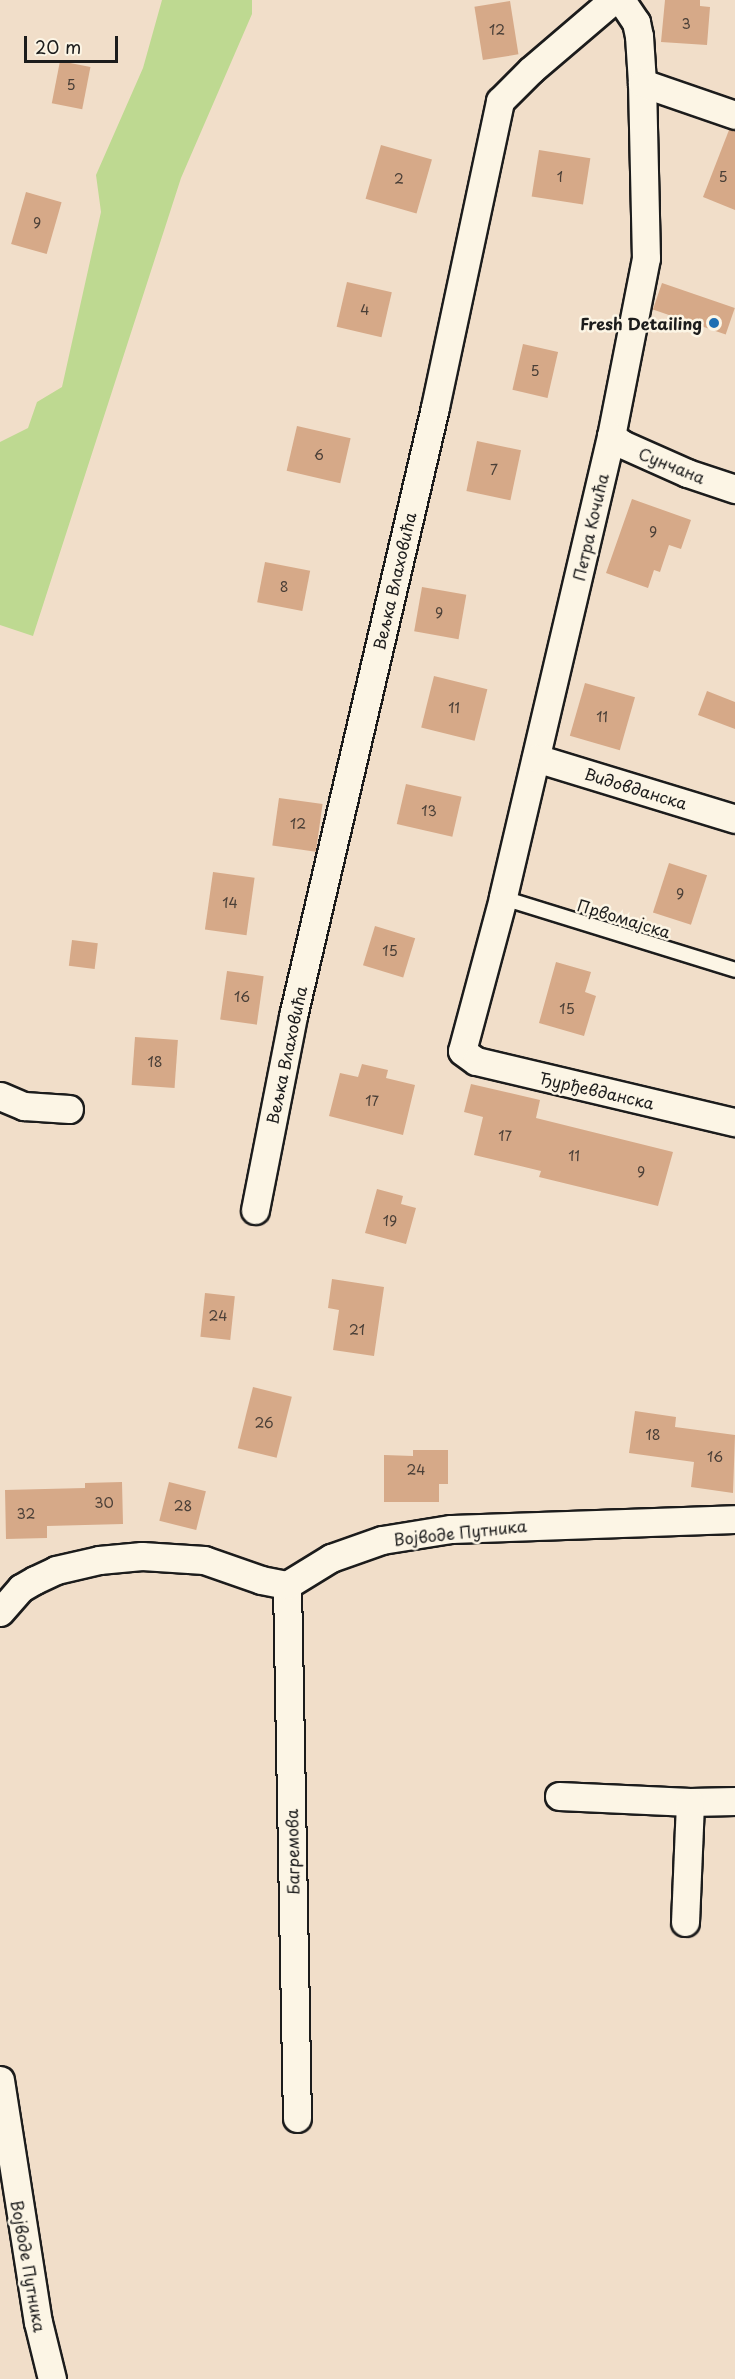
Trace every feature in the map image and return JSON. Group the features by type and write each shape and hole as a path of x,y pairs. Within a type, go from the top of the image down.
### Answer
{"street":[{"name":"Вељка Влаховића","path":"255,1210 293,1016 435,407 500,101 531,70 613,0"},
{"name":"Петра Кочића","path":"462,1051 503,898 611,436 646,258 642,83 636,22 621,0"},
{"path":"642,83 735,115"},
{"name":"Сунчана","path":"611,436 622,444 687,473 735,489"},
{"name":"Видовданска","path":"536,758 735,819"},
{"name":"Ђурђевданска","path":"462,1051 476,1061 735,1122"},
{"path":"0,1096 24,1106 69,1109"},
{"name":"Војводе Путника","path":"287,1585 331,1558 382,1540 451,1529 735,1518"},
{"path":"0,1612 21,1588 35,1580 56,1570 110,1559 142,1556 204,1560 261,1580 287,1585"},
{"name":"Багремова","path":"287,1585 297,2118"},
{"path":"559,1796 690,1802 735,1801"},
{"path":"685,1923 690,1802"},
{"name":"Војводе Путника","path":"0,2080 38,2322 52,2379"}],"lane":[{"name":"Првомајска","path":"503,898 735,970"}],"green space":[{"path":"162,0 252,0 252,14 181,178 33,636 0,625 0,442 28,428 37,402 62,387 101,212 96,175 143,68"}],"building":[{"path":"665,0 700,0 700,6 710,7 707,45 661,42"},
{"path":"510,1 518,54 483,60 474,7"},
{"path":"60,61 90,67 82,109 52,103"},
{"path":"729,130 735,130 735,210 703,197"},
{"path":"381,145 432,160 417,213 366,199"},
{"path":"539,150 590,158 583,205 532,196"},
{"path":"26,192 62,202 47,254 11,244"},
{"path":"347,282 392,292 381,337 337,327"},
{"name":"Fresh Detailing","path":"662,283 735,308 726,335 653,309"},
{"path":"523,344 558,352 548,398 512,390"},
{"path":"297,426 351,438 340,483 287,471"},
{"path":"477,441 521,450 510,500 466,491"},
{"path":"632,499 691,520 681,549 669,545 660,572 654,570 648,588 606,573"},
{"path":"265,562 310,571 302,611 257,602"},
{"path":"422,587 466,595 459,639 414,631"},
{"path":"434,676 487,689 475,741 421,727"},
{"path":"585,683 635,697 620,750 570,736"},
{"path":"707,691 735,702 735,729 698,715"},
{"path":"406,784 462,797 452,837 397,824"},
{"path":"279,798 323,804 316,852 272,846"},
{"path":"669,863 707,875 691,925 653,912"},
{"path":"213,872 255,878 247,935 205,929"},
{"path":"375,926 415,938 403,977 363,965"},
{"path":"72,940 98,943 95,969 69,966"},
{"path":"556,962 591,972 585,992 596,996 584,1036 539,1023"},
{"path":"227,971 264,976 257,1025 220,1020"},
{"path":"135,1037 178,1040 175,1088 132,1085"},
{"path":"362,1064 388,1070 386,1078 415,1085 403,1135 329,1116 340,1073 358,1077"},
{"path":"471,1084 540,1100 536,1118 673,1152 658,1206 539,1177 541,1171 474,1155 483,1117 464,1112"},
{"path":"377,1189 403,1196 401,1204 416,1208 406,1244 365,1233"},
{"path":"332,1279 384,1287 374,1356 333,1350 339,1310 328,1308"},
{"path":"205,1293 235,1296 230,1340 200,1337"},
{"path":"253,1387 292,1397 277,1458 238,1448"},
{"path":"635,1411 676,1417 675,1427 735,1435 733,1493 691,1487 694,1462 629,1453"},
{"path":"413,1450 448,1450 448,1484 439,1484 439,1502 384,1502 384,1455 413,1456"},
{"path":"122,1482 123,1524 47,1526 47,1538 6,1539 5,1490 85,1488 85,1483"},
{"path":"169,1482 206,1491 196,1530 159,1521"}],"place":[{"name":"Fresh Detailing","path":"714,323"}]}
